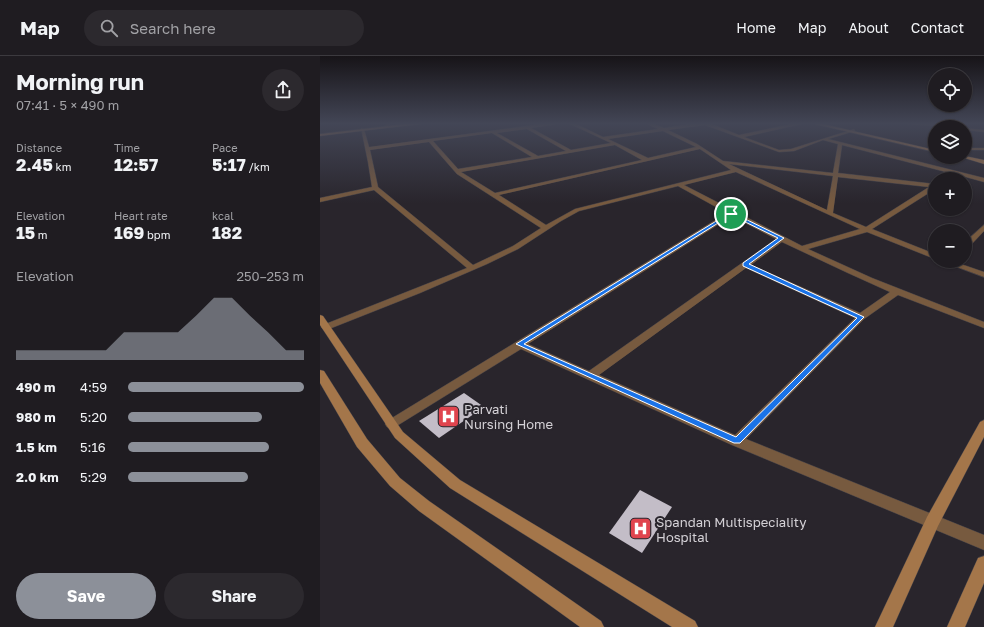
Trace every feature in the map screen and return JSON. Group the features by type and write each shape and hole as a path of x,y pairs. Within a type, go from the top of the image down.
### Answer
{"street":[{"path":"367,150 376,188 472,268"},
{"path":"438,150 457,171 546,228"},
{"path":"524,150 538,158"},
{"path":"567,150 571,152"},
{"path":"457,171 584,150"},
{"path":"627,150 647,160"},
{"path":"493,195 693,150"},
{"path":"703,150 736,170 830,214 928,254"},
{"path":"775,150 779,151 793,150"},
{"path":"830,214 839,150"},
{"path":"863,150 954,172"},
{"path":"972,155 984,158"},
{"path":"972,159 984,162"},
{"path":"722,161 928,185"},
{"path":"689,627 455,484 423,458 399,435 323,323 454,277 507,252 561,217 577,210 736,170"},
{"path":"972,177 984,180"},
{"path":"680,185 731,214 832,263 897,292 984,325"},
{"path":"320,200 376,188"},
{"path":"802,248 866,230 928,190"},
{"path":"391,424 731,214"},
{"path":"972,239 984,227"},
{"path":"590,376 782,238"},
{"path":"745,264 861,317"},
{"path":"966,268 984,275"},
{"path":"737,441 861,317 897,292"},
{"path":"519,344 737,441 984,543"},
{"path":"320,374 362,443 395,482 424,506 595,627"},
{"path":"884,627 932,522 984,425"},
{"path":"956,627 984,564"}],"building":[{"path":"464,393 484,407 439,438 419,421"},
{"path":"640,490 672,507 642,553 609,533"}],"place":[{"name":"Parvati Nursing Home","path":"448,416"},
{"name":"Spandan Multispeciality Hospital","path":"641,529"}],"route":[{"path":"731,214 782,238 745,264 861,317 737,441 519,344 572,311 731,214"}]}
